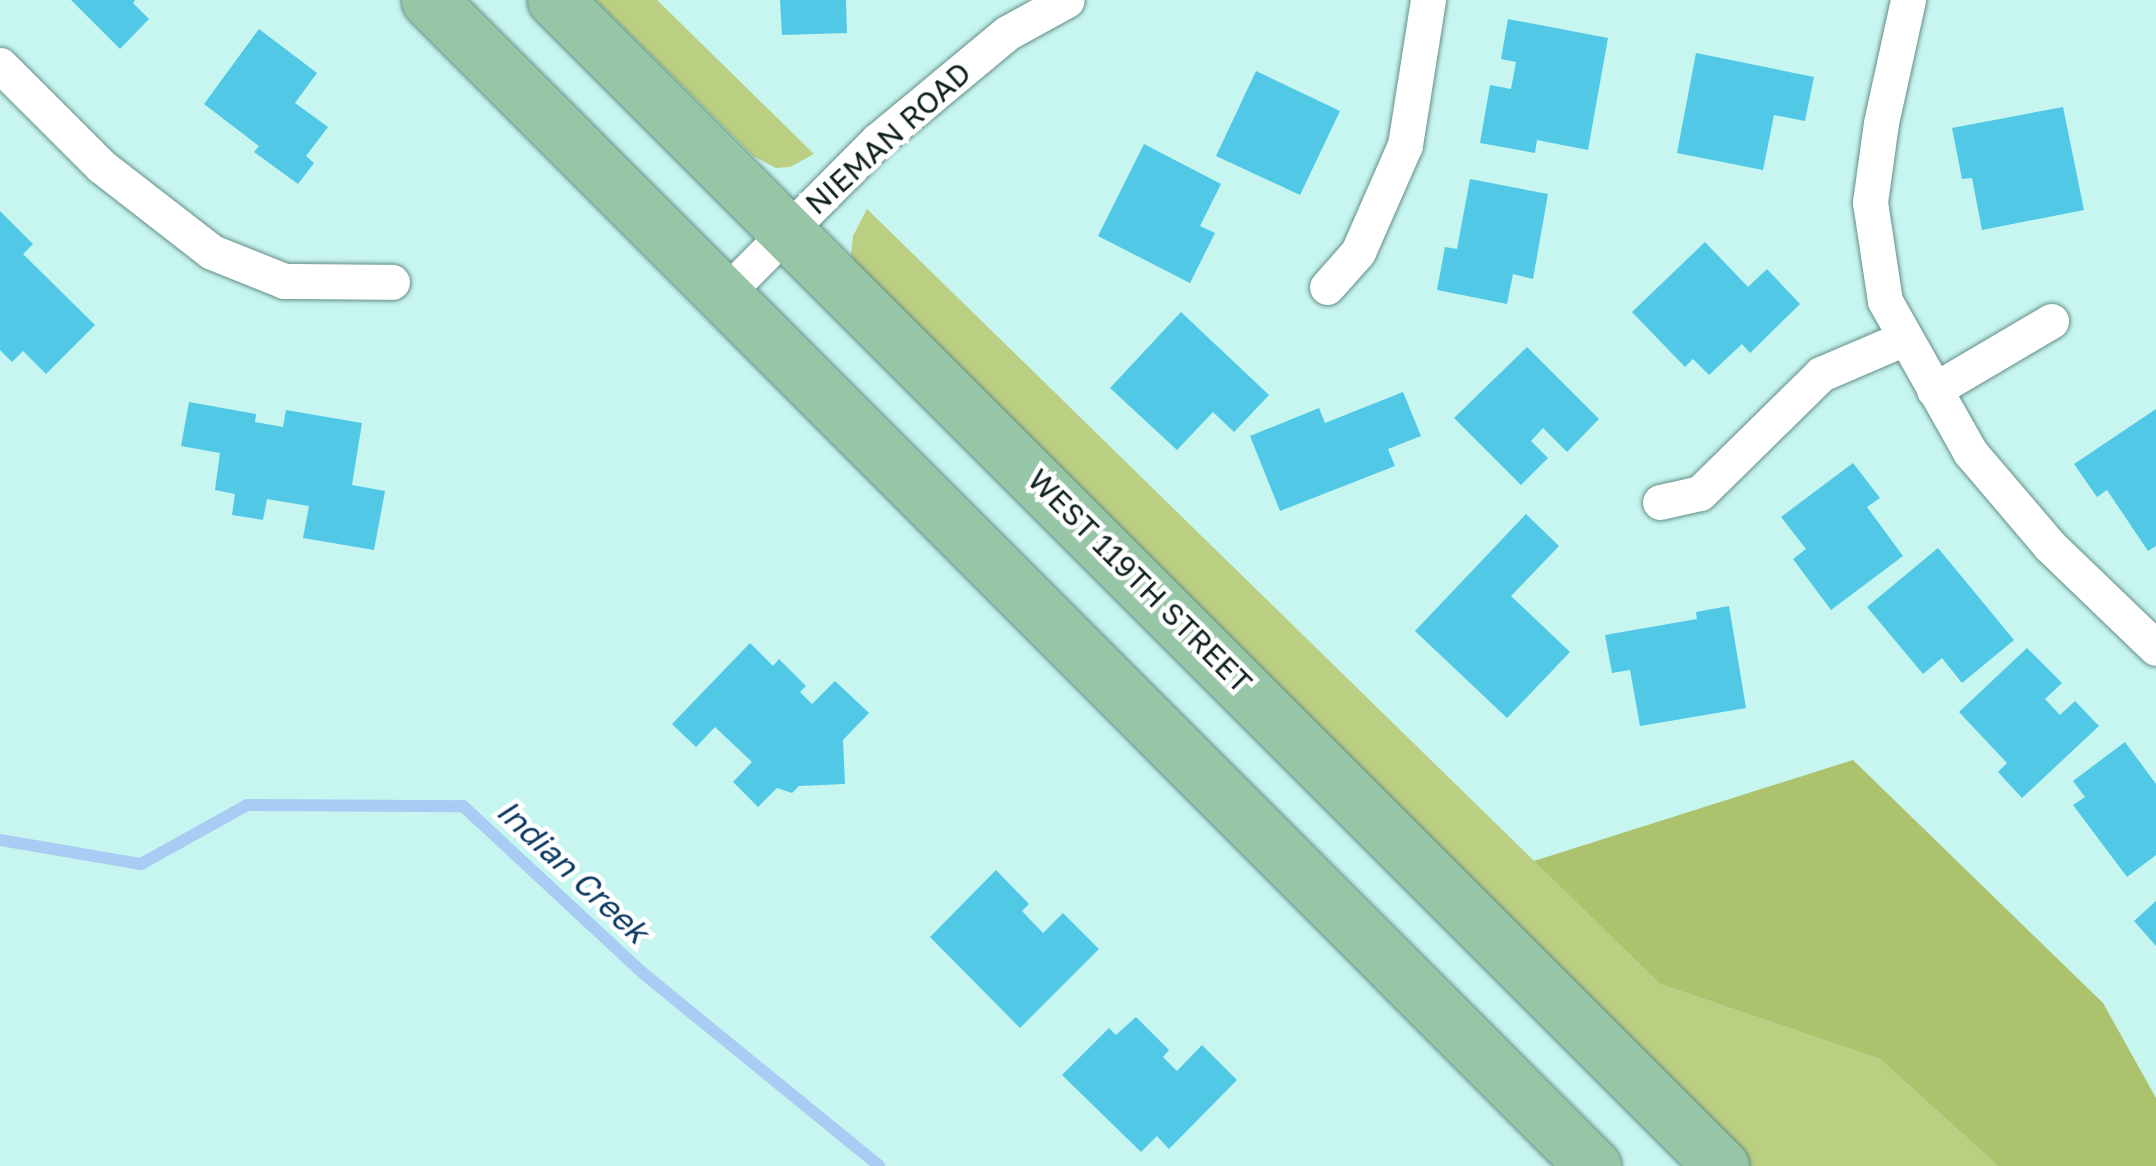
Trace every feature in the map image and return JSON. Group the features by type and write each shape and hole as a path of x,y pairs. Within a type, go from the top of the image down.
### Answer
{"main road":[{"path":"429,0 1593,1166"},
{"name":"WEST 119TH STREET","path":"555,0 1721,1166"}],"street":[{"name":"NIEMAN ROAD","path":"723,296 1008,17 1067,0"},
{"path":"1327,287 1358,252 1405,145 1428,0"},
{"path":"1908,0 1881,123 1870,202 1885,301 1970,452 2050,546 2156,648"},
{"path":"0,65 101,166 212,252 284,280 392,282"},
{"path":"1934,390 2051,321"},
{"path":"1660,502 1700,493 1820,374 1905,338"}],"green space":[{"path":"595,0 657,0 814,154 790,167 776,168 753,156"},
{"path":"867,209 1660,984 1880,1059 1998,1166 1746,1166 859,270 851,254 853,236"},
{"path":"1853,760 2103,1003 2156,1098 2156,1166 1998,1166 1880,1059 1660,984 1534,861"}],"building":[{"path":"71,0 135,0 133,3 149,19 120,49"},
{"path":"780,0 846,0 847,33 782,35"},
{"path":"1508,19 1608,38 1588,150 1537,140 1535,153 1480,143 1490,85 1511,89 1516,62 1501,59"},
{"path":"259,29 317,73 295,103 328,127 306,156 314,163 298,184 254,152 259,146 204,104"},
{"path":"1696,53 1814,77 1805,121 1774,115 1763,170 1677,153"},
{"path":"1256,71 1340,111 1300,195 1216,156"},
{"path":"2063,107 2084,210 1982,230 1972,178 1962,179 1952,128"},
{"path":"1144,144 1221,184 1200,226 1215,233 1190,283 1098,236"},
{"path":"1470,179 1548,194 1533,279 1513,274 1507,304 1437,290 1445,247 1457,249"},
{"path":"0,211 33,244 23,254 95,325 46,374 23,351 12,362 0,350"},
{"path":"1705,242 1748,287 1767,269 1800,304 1750,353 1742,344 1709,375 1693,359 1685,367 1632,312"},
{"path":"1181,312 1269,395 1234,432 1213,412 1177,450 1110,388"},
{"path":"1527,347 1599,419 1567,452 1543,428 1531,441 1548,458 1521,485 1454,418"},
{"path":"1403,392 1421,436 1388,449 1395,466 1280,511 1250,436 1319,408 1325,423"},
{"path":"189,402 256,414 255,422 283,427 286,410 362,423 352,485 385,491 374,550 303,538 309,506 267,499 263,520 232,515 235,494 215,490 220,453 181,446"},
{"path":"2156,409 2156,546 2148,551 2107,490 2097,497 2074,464"},
{"path":"1853,463 1880,498 1867,507 1903,556 1831,610 1793,559 1806,549 1781,517"},
{"path":"1526,514 1559,546 1511,596 1570,652 1507,718 1415,631"},
{"path":"1938,548 2014,640 1962,683 1942,658 1923,674 1867,607"},
{"path":"1729,606 1746,708 1640,726 1630,670 1612,673 1605,635 1697,619 1696,612"},
{"path":"750,643 773,666 779,659 806,686 800,692 812,704 835,681 869,713 843,740 845,784 799,786 792,793 777,788 758,807 733,782 752,762 715,727 696,747 672,724"},
{"path":"2027,648 2062,683 2045,699 2060,715 2075,701 2099,726 2022,798 1998,772 2007,763 1959,712"},
{"path":"2125,742 2156,784 2156,855 2127,877 2073,805 2085,797 2073,781"},
{"path":"996,870 1029,904 1022,911 1043,933 1063,913 1099,949 1020,1028 930,937"},
{"path":"2156,901 2156,946 2134,921"},
{"path":"1136,1017 1169,1050 1163,1057 1177,1071 1202,1045 1237,1080 1169,1149 1157,1136 1141,1152 1062,1075 1109,1028 1116,1035"}],"waterway":[{"name":"Indian Creek","path":"0,840 141,864 247,805 463,806 644,974 879,1166"}]}
